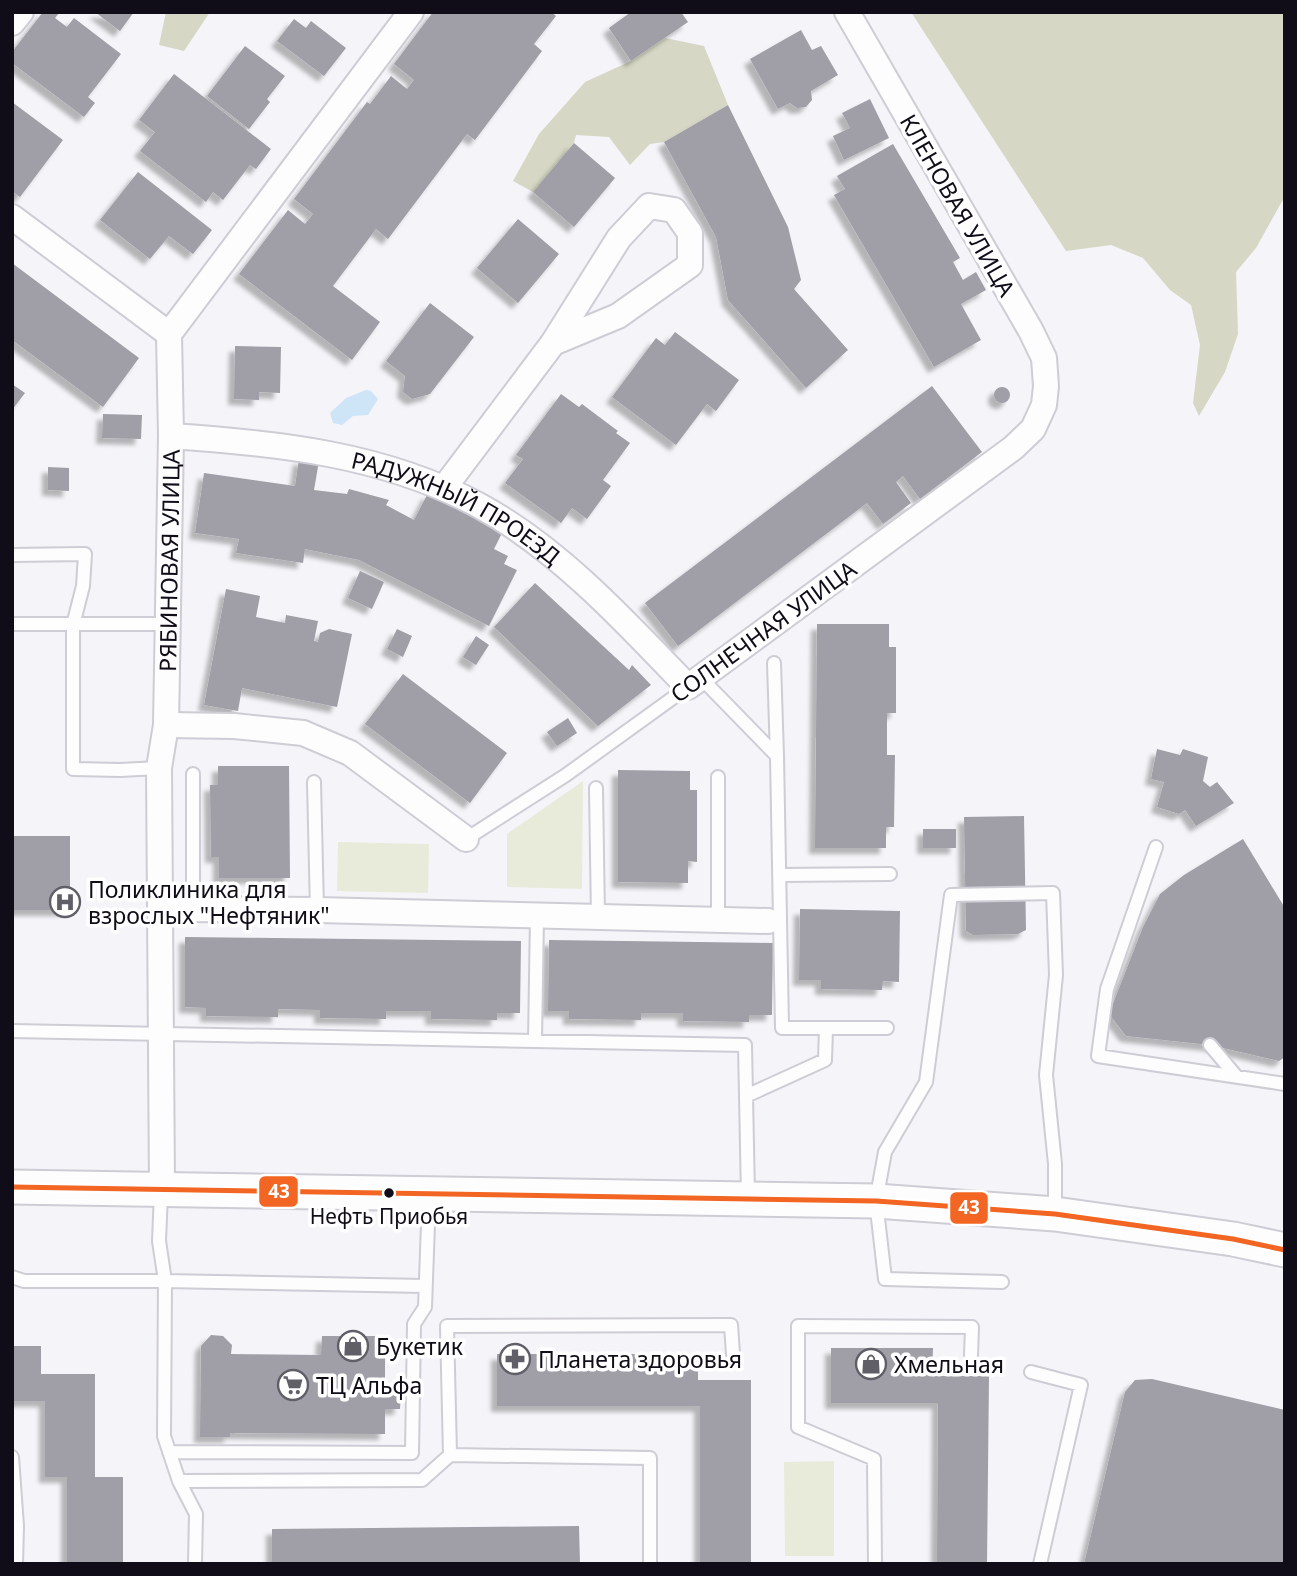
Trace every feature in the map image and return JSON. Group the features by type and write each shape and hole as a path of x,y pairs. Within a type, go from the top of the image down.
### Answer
{"main road":[{"path":"12,1186 876,1201 1055,1214 1233,1239 1285,1250"}],"street":[{"path":"12,23 21,12"},
{"path":"12,217 169,334 411,12"},
{"name":"КЛЕНОВАЯ УЛИЦА","path":"847,12 1031,331 1044,358 1044,405"},
{"path":"444,488 553,343 619,238 649,206 674,209 690,233 690,265 618,316 553,343"},
{"name":"РЯБИНОВАЯ УЛИЦА","path":"162,1188 159,768 166,725 171,436 169,334"},
{"name":"СОЛНЕЧНАЯ УЛИЦА","path":"694,682 1013,448 1032,429 1044,405"},
{"name":"РАДУЖНЫЙ ПРОЕЗД","path":"171,436 247,441 316,450 444,488 481,506 518,530 616,611 694,682"},
{"path":"166,725 234,726 303,733 351,753 466,839"},
{"path":"161,909 317,910 768,922"}],"lane":[{"path":"12,555 85,554 83,586 73,625 73,769 120,771 159,768"},
{"path":"12,624 167,624"},
{"path":"774,663 782,1028 887,1028"},
{"path":"694,682 777,756"},
{"name":"СОЛНЕЧНАЯ УЛИЦА","path":"466,839 566,775 694,682"},
{"path":"193,774 193,909"},
{"path":"718,777 718,920"},
{"path":"314,782 317,910"},
{"path":"596,788 598,918"},
{"path":"1156,847 1107,989 1098,1056 1285,1084"},
{"path":"780,875 890,874"},
{"path":"1002,1282 885,1279 876,1201 885,1153 926,1082 951,895 1053,893 1056,975 1046,1075 1055,1164 1055,1214"},
{"path":"535,1041 537,916"},
{"path":"746,1096 825,1060 826,1028"},
{"path":"12,1031 160,1036 745,1045 748,1199"},
{"path":"1210,1045 1237,1076"},
{"path":"162,1188 159,1241 165,1281 164,1436 179,1481 196,1514 195,1564"},
{"path":"169,1452 412,1453 414,1324 425,1307 429,1193"},
{"path":"12,1278 24,1281 425,1286"},
{"path":"450,1455 447,1326 731,1325 733,1354"},
{"path":"875,1564 874,1459 799,1427 798,1326 972,1327 971,1355"},
{"path":"1031,1372 1081,1385 1040,1564"},
{"path":"179,1481 422,1480 450,1455 650,1458 650,1564"},
{"path":"12,1457 18,1526 16,1564"}],"green space":[{"path":"166,12 210,12 184,51 159,45"},
{"path":"911,12 1285,12 1285,196 1256,248 1236,272 1238,334 1225,372 1199,416 1193,403 1200,345 1191,305 1170,290 1143,258 1111,245 1066,251"},
{"path":"665,38 704,46 728,105 664,142 650,144 630,165 609,137 576,135 574,143 533,192 513,181 539,134 585,82 631,61"},
{"path":"583,781 582,889 507,887 507,834"},
{"path":"338,842 429,844 428,893 337,891"},
{"path":"834,1461 834,1556 785,1556 784,1462"}],"water":[{"path":"366,390 371,391 378,399 368,415 353,416 342,425 333,423 330,413 346,398"}],"building":[{"path":"43,12 60,12 55,18 67,27 74,18 121,54 88,97 95,103 84,117 12,63 12,52"},
{"path":"95,12 134,12 120,31"},
{"path":"433,12 551,12 556,16 534,44 542,51 475,140 467,134 388,239 376,229 333,286 380,322 352,360 239,274 288,210 305,224 313,214 294,199 367,102 370,104 391,76 407,89 414,80 394,64"},
{"path":"631,12 681,12 688,22 631,61 609,28"},
{"path":"294,19 306,28 311,21 346,48 324,76 277,41"},
{"path":"801,30 812,50 821,46 838,75 811,91 812,100 806,107 797,108 790,103 778,109 750,59"},
{"path":"245,46 285,76 267,99 270,102 249,129 207,96"},
{"path":"174,74 271,149 256,169 250,165 223,200 213,192 206,202 140,151 155,132 139,120"},
{"path":"870,99 889,138 844,160 833,136 850,128 842,113"},
{"path":"12,102 63,140 20,197 12,191"},
{"path":"728,105 788,227 801,280 794,289 848,350 806,388 728,300 716,237 664,142"},
{"path":"574,143 615,178 574,227 533,192"},
{"path":"893,144 960,258 953,262 963,280 976,272 986,290 961,304 981,340 934,367 834,195 845,189 837,176"},
{"path":"138,172 212,230 193,254 169,236 150,259 100,220"},
{"path":"518,219 559,254 518,303 477,268"},
{"path":"12,263 139,358 103,407 12,340"},
{"path":"430,303 474,337 430,394 412,399 403,392 405,376 386,361"},
{"path":"675,332 739,380 716,411 707,404 676,445 612,397 656,338 665,345"},
{"path":"235,346 281,347 280,393 259,392 259,400 234,399"},
{"path":"12,384 25,393 12,410"},
{"path":"932,386 982,452 920,499 903,476 896,482 911,503 883,524 867,503 678,646 645,603"},
{"path":"999,387 1005,387 1010,395 1008,401 999,403 994,398 994,392"},
{"path":"561,394 579,407 582,404 630,443 603,480 611,486 587,519 572,508 561,523 505,483 523,459 516,455"},
{"path":"103,414 142,415 141,439 102,438"},
{"path":"299,459 319,461 314,490 347,494 349,489 389,500 386,505 414,520 428,493 503,531 494,549 508,556 504,564 517,570 489,626 359,560 305,549 303,563 236,553 239,539 195,533 204,473 295,486"},
{"path":"48,467 69,468 69,491 48,490"},
{"path":"360,571 384,582 372,609 348,598"},
{"path":"535,583 629,670 632,665 651,685 598,726 494,627"},
{"path":"226,589 260,596 256,617 285,623 286,615 318,621 314,641 318,642 320,633 329,629 352,634 337,707 242,688 238,711 204,705"},
{"path":"817,624 889,624 889,647 896,647 896,713 887,713 887,755 895,755 894,827 886,827 886,848 815,848"},
{"path":"397,629 412,636 403,657 387,649"},
{"path":"476,636 489,645 476,665 463,657"},
{"path":"403,674 507,753 470,803 365,724"},
{"path":"568,718 577,733 557,746 547,732"},
{"path":"1157,749 1180,755 1183,749 1208,757 1203,781 1210,787 1217,782 1234,803 1196,826 1185,810 1179,814 1157,807 1164,782 1151,779"},
{"path":"218,766 289,766 290,878 219,878 219,857 211,857 210,785 218,785"},
{"path":"618,770 690,771 690,790 697,790 697,862 688,861 688,883 618,882"},
{"path":"1024,816 1026,930 1018,934 973,935 966,931 964,817"},
{"path":"923,829 956,829 956,848 923,848"},
{"path":"12,836 70,836 70,910 12,910"},
{"path":"1243,839 1285,908 1285,1057 1279,1061 1210,1045 1126,1036 1109,1014 1143,927 1160,894 1184,875"},
{"path":"800,909 900,911 899,982 883,981 882,990 821,989 821,980 799,980"},
{"path":"185,937 521,941 520,1013 497,1013 497,1020 431,1019 431,1011 386,1011 386,1019 320,1018 320,1010 278,1009 278,1017 206,1016 206,1008 185,1007"},
{"path":"549,940 773,943 772,1015 749,1015 749,1022 683,1021 683,1013 641,1013 641,1020 569,1019 569,1011 548,1011"},
{"name":"ТЦ Альфа","path":"211,1335 223,1336 232,1345 231,1354 321,1355 322,1336 385,1336 385,1393 401,1393 400,1409 385,1409 385,1434 230,1433 230,1437 200,1437 201,1346"},
{"path":"12,1346 41,1346 41,1374 95,1374 95,1477 123,1477 123,1564 67,1564 67,1477 45,1477 45,1401 12,1401"},
{"path":"831,1348 933,1348 932,1376 989,1376 987,1564 937,1564 938,1403 831,1403"},
{"path":"497,1354 698,1354 698,1380 751,1380 751,1564 700,1564 700,1406 497,1406"},
{"path":"1152,1379 1285,1410 1285,1564 1084,1564 1125,1392 1135,1380"},
{"path":"579,1526 580,1564 272,1564 272,1529"}],"transit line":[{"name":"43","path":"12,1187 876,1201 1055,1214 1233,1239 1285,1250"}],"place":[{"name":"Поликлиника для взрослых \"Нефтяник\"","path":"65,902"},
{"name":"Нефть Приобья","path":"389,1193"},
{"name":"Букетик","path":"353,1346"},
{"name":"Планета здоровья","path":"515,1359"},
{"name":"Хмельная","path":"871,1364"},
{"name":"ТЦ Альфа","path":"293,1385"}]}
